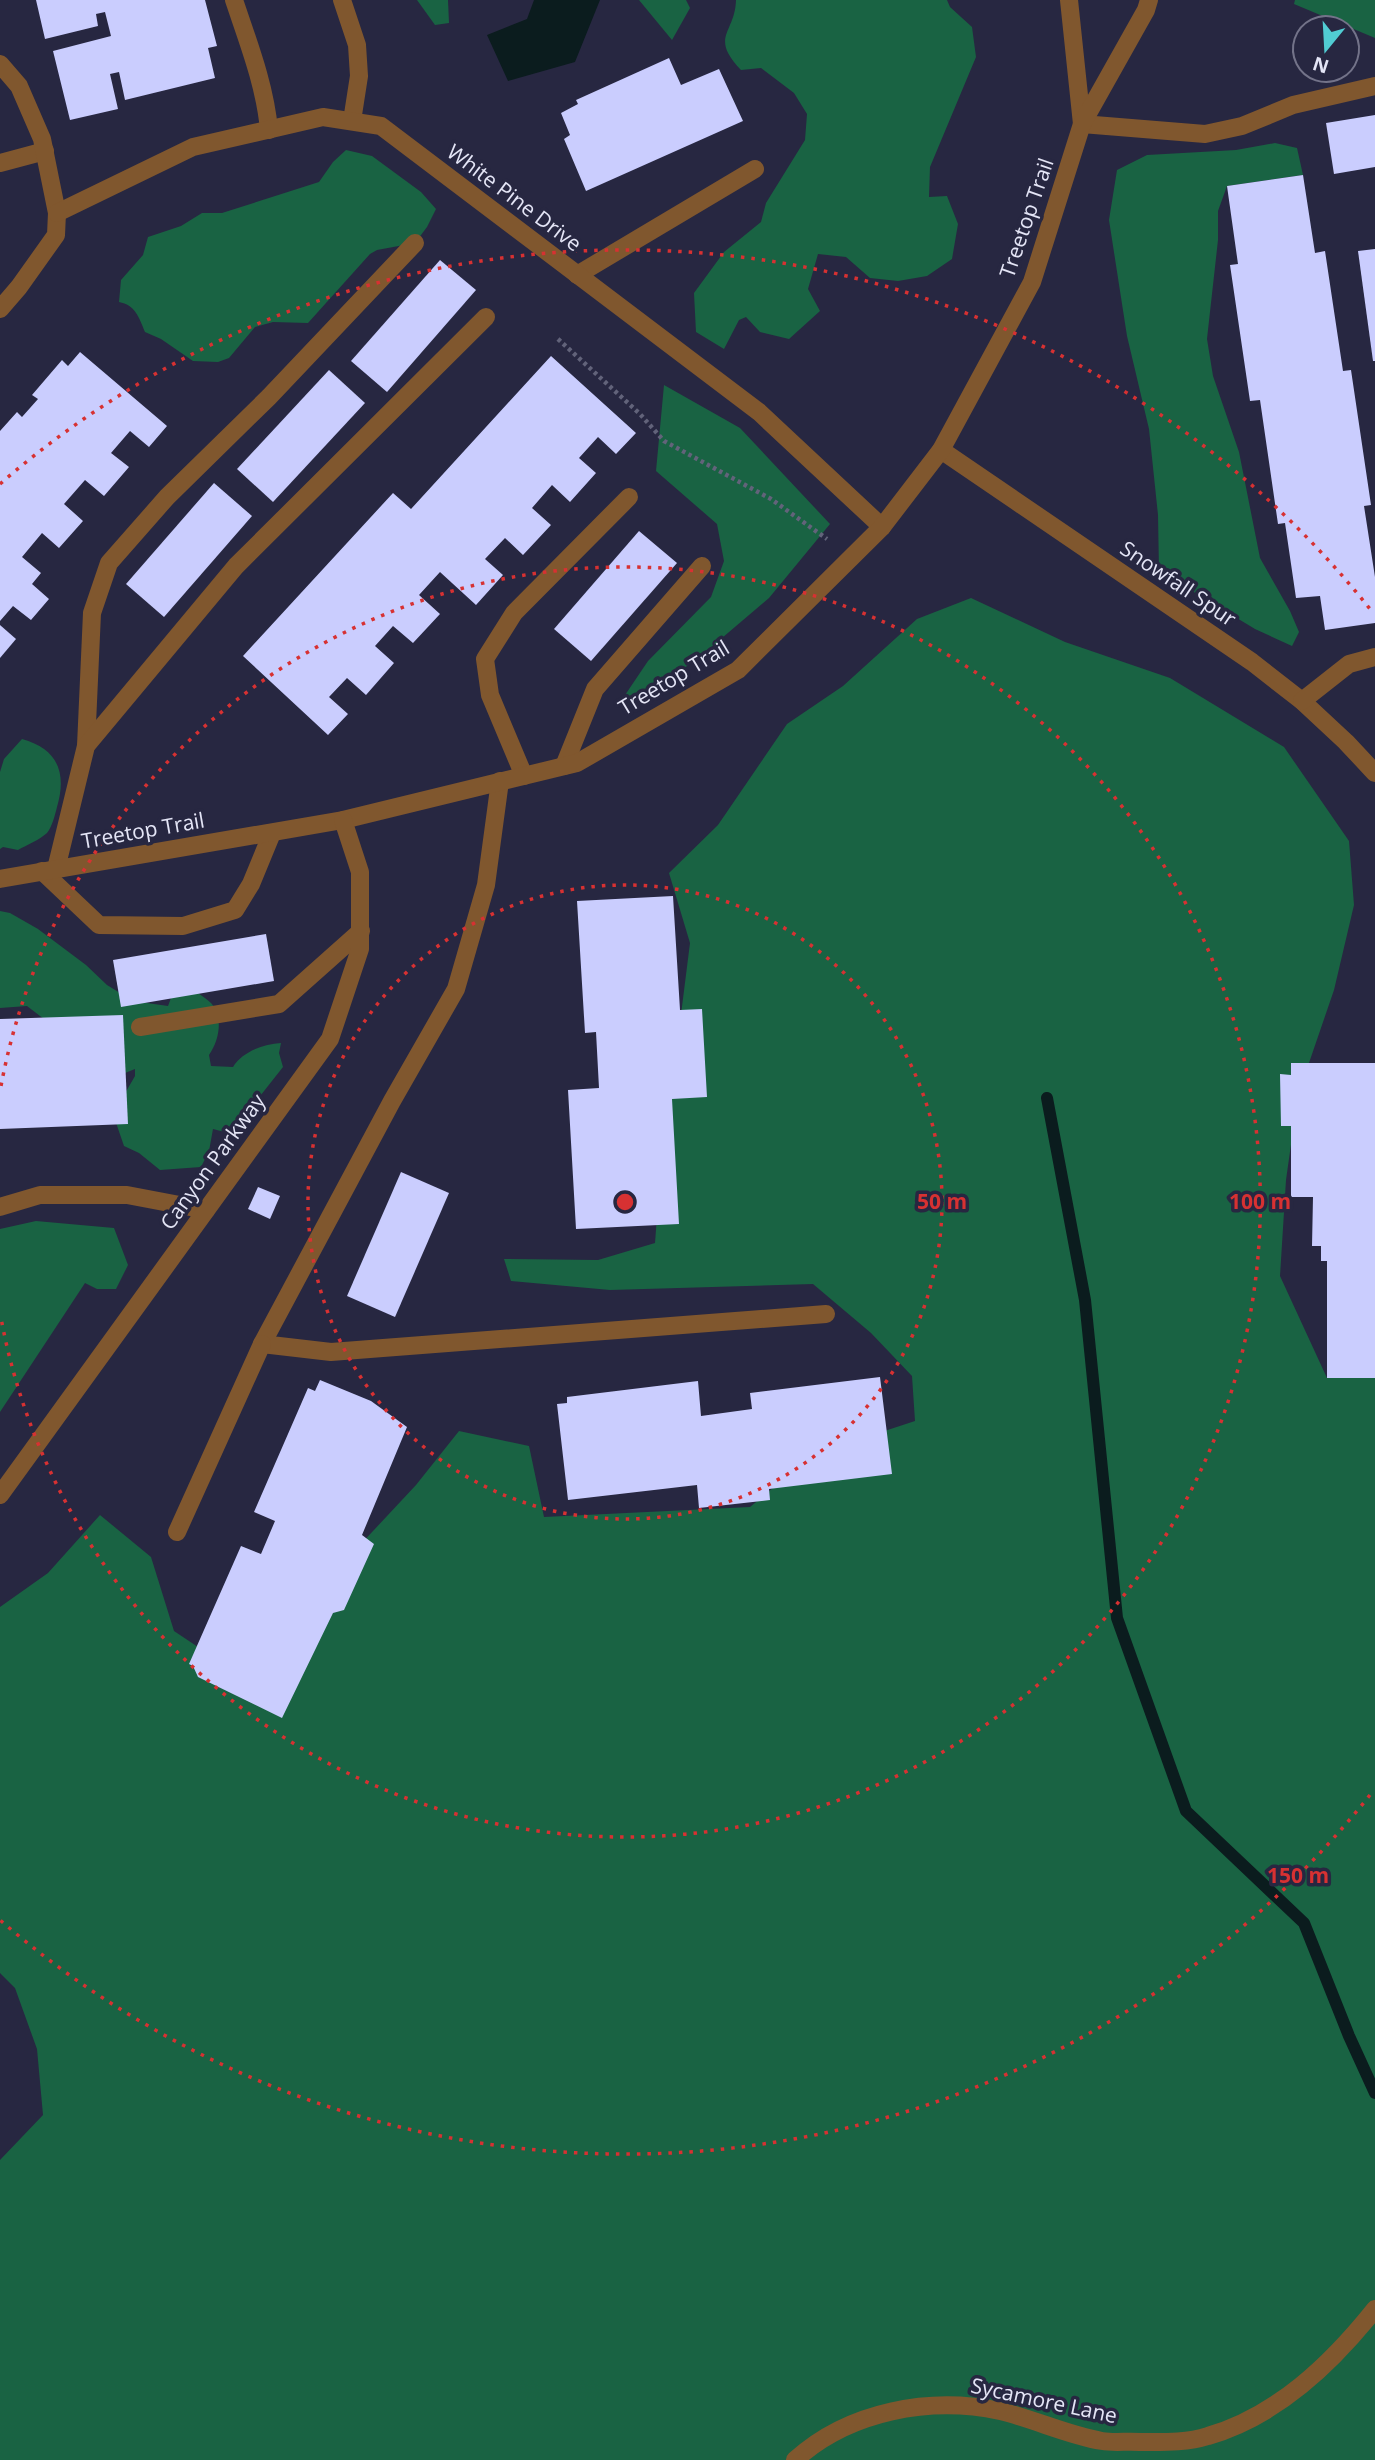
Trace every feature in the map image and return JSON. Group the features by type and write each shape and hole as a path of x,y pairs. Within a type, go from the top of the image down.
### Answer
{"street":[{"path":"234,0 260,80 267,107 268,130"},
{"path":"342,0 357,45 359,76 352,121"},
{"name":"Treetop Trail","path":"1069,0 1082,124"},
{"name":"Treetop Trail","path":"0,879 343,820 577,763 738,670 882,527 942,450 1032,282 1082,124 1146,10 1149,0"},
{"path":"0,64 19,86 43,139 57,213 56,235 0,309"},
{"path":"1082,124 1205,134 1242,126 1293,105 1375,86"},
{"name":"White Pine Drive","path":"57,213 193,148 323,117 381,125 759,412 882,527"},
{"path":"0,163 45,151"},
{"path":"577,275 755,169"},
{"path":"272,833 251,884 234,910 183,926 99,925 49,870 86,746 92,613 109,563 167,497 269,397 415,243"},
{"path":"86,746 236,566 486,317"},
{"name":"Snowfall Spur","path":"942,450 1252,662 1302,701 1373,769"},
{"path":"524,776 490,695 485,659 514,613 629,497"},
{"path":"564,766 595,689 702,566"},
{"path":"1302,701 1349,664 1375,657"},
{"path":"177,1532 262,1344 392,1101 456,989 486,885 500,781"},
{"name":"Canyon Parkway","path":"0,1495 330,1039 360,949 360,872 343,820"},
{"path":"140,1027 279,1004 360,931"},
{"path":"0,1207 40,1195 127,1195 206,1210"},
{"path":"262,1344 331,1352 826,1314"},
{"name":"Sycamore Lane","path":"795,2460 833,2433 862,2420 926,2406 960,2405 1000,2411 1103,2441 1170,2443 1207,2437 1249,2420 1293,2394 1335,2354 1375,2309"}],"path":[{"path":"558,339 640,414 664,440 771,499 823,537 856,553"}],"green space":[{"path":"417,0 448,0 449,23 435,25"},
{"path":"639,0 686,0 690,8 672,40"},
{"path":"736,0 947,0 950,7 972,27 976,57 930,167 929,197 947,196 958,224 952,259 927,276 898,281 870,278 846,257 818,254 808,289 820,311 789,339 760,332 746,317 739,320 724,349 696,332 694,293 724,252 761,222 766,203 805,140 807,114 794,93 761,68 741,70 732,59 725,42"},
{"path":"1295,0 1375,0 1375,38 1361,32 1361,14 1318,14 1294,4"},
{"path":"1275,143 1297,148 1303,175 1227,186 1218,211 1218,240 1207,339 1213,376 1239,452 1260,558 1299,632 1292,646 1255,629 1159,571 1158,515 1149,429 1127,336 1109,220 1117,170 1147,155 1236,150"},
{"path":"346,150 372,156 421,192 436,209 415,243 377,250 370,254 308,323 273,322 255,327 229,358 218,362 193,361 161,339 145,332 133,309 119,302 121,280 143,255 148,237 181,226 202,213 222,213 319,182 333,162"},
{"path":"664,385 740,428 830,524 769,598 702,655 627,710 619,704 648,661 711,597 724,561 717,524 656,471"},
{"path":"971,598 1065,642 1170,678 1284,747 1349,841 1354,905 1334,990 1298,1095 1286,1180 1280,1276 1327,1378 1375,1378 1375,2460 0,2460 0,2160 43,2115 37,2049 15,1988 0,1973 0,1607 48,1573 100,1515 151,1557 174,1631 231,1669 359,1546 416,1485 459,1431 529,1446 544,1517 750,1507 803,1463 854,1441 915,1421 912,1376 871,1333 813,1284 610,1290 511,1281 504,1259 598,1260 655,1243 659,1189 690,943 669,873 718,825 787,724 843,686 917,619"},
{"path":"22,739 34,743 52,756 60,773 60,795 47,833 18,850 3,847 0,849 0,772 4,759"},
{"path":"0,911 10,913 38,929 86,965 107,985 133,1001 168,1006 174,990 184,983 205,998 215,1009 219,1022 215,1043 209,1055 211,1066 233,1067 242,1057 254,1050 281,1043 279,1053 283,1067 246,1114 244,1125 236,1135 213,1129 209,1151 201,1167 160,1170 139,1153 124,1146 113,1114 135,1076 135,1069 110,1079 53,1026 27,1006 0,1008"},
{"path":"36,1221 114,1228 128,1265 116,1289 97,1289 85,1283 0,1412 0,1229"}],"shaded area":[{"path":"534,0 600,0 575,62 508,81 487,35 527,19"}],"building":[{"path":"36,0 205,0 217,46 208,48 215,78 125,100 119,72 110,74 118,109 70,120 53,51 111,36 105,12 96,14 98,26 45,39"},
{"path":"669,58 681,85 719,69 743,121 586,191 564,139 570,135 561,113 578,104 576,100"},
{"path":"1375,115 1375,167 1334,174 1326,123"},
{"path":"1303,175 1315,253 1325,251 1343,371 1351,370 1371,505 1364,506 1375,577 1375,623 1325,630 1320,596 1296,598 1285,523 1278,524 1260,400 1250,401 1230,265 1238,264 1227,186"},
{"path":"1375,249 1375,361 1373,361 1358,251"},
{"path":"440,260 476,290 387,392 351,361"},
{"path":"80,352 167,426 149,447 130,431 111,453 129,467 104,496 85,480 64,504 83,521 59,548 42,533 22,557 41,573 32,584 49,599 31,620 13,606 0,621 0,431 17,412 22,417 38,399 32,395 62,360 68,366"},
{"path":"551,356 636,433 616,454 598,437 579,458 596,473 570,502 552,485 532,508 551,525 523,555 505,538 485,559 503,575 476,605 440,572 419,595 440,614 413,643 393,626 375,646 394,663 366,695 347,678 329,697 348,714 328,735 243,656 393,493 411,509"},
{"path":"329,370 365,403 273,502 237,469"},
{"path":"214,483 252,516 164,617 126,584"},
{"path":"639,531 677,563 591,661 554,629"},
{"path":"0,625 16,639 0,658"},
{"path":"673,896 680,1010 702,1009 707,1097 672,1099 679,1224 576,1229 568,1090 599,1088 596,1032 585,1033 577,901"},
{"path":"266,934 274,981 121,1007 113,960"},
{"path":"123,1015 128,1124 0,1129 0,1019"},
{"path":"1291,1063 1375,1063 1375,1378 1327,1378 1327,1261 1321,1261 1321,1246 1312,1246 1313,1197 1291,1197 1291,1126 1281,1126 1280,1074 1291,1075"},
{"path":"401,1172 449,1193 395,1317 347,1296"},
{"path":"258,1187 280,1196 270,1219 248,1209"},
{"path":"880,1377 892,1474 769,1489 770,1500 699,1508 697,1485 568,1500 557,1404 567,1403 567,1397 698,1381 701,1416 752,1409 750,1393"},
{"path":"320,1380 371,1401 407,1427 362,1535 374,1544 344,1610 333,1613 282,1718 198,1677 193,1666 189,1664 241,1546 261,1554 275,1521 254,1512 308,1388 315,1391"}],"waterway":[{"path":"1047,1098 1085,1300 1117,1618 1186,1811 1304,1923 1375,2093"}]}
